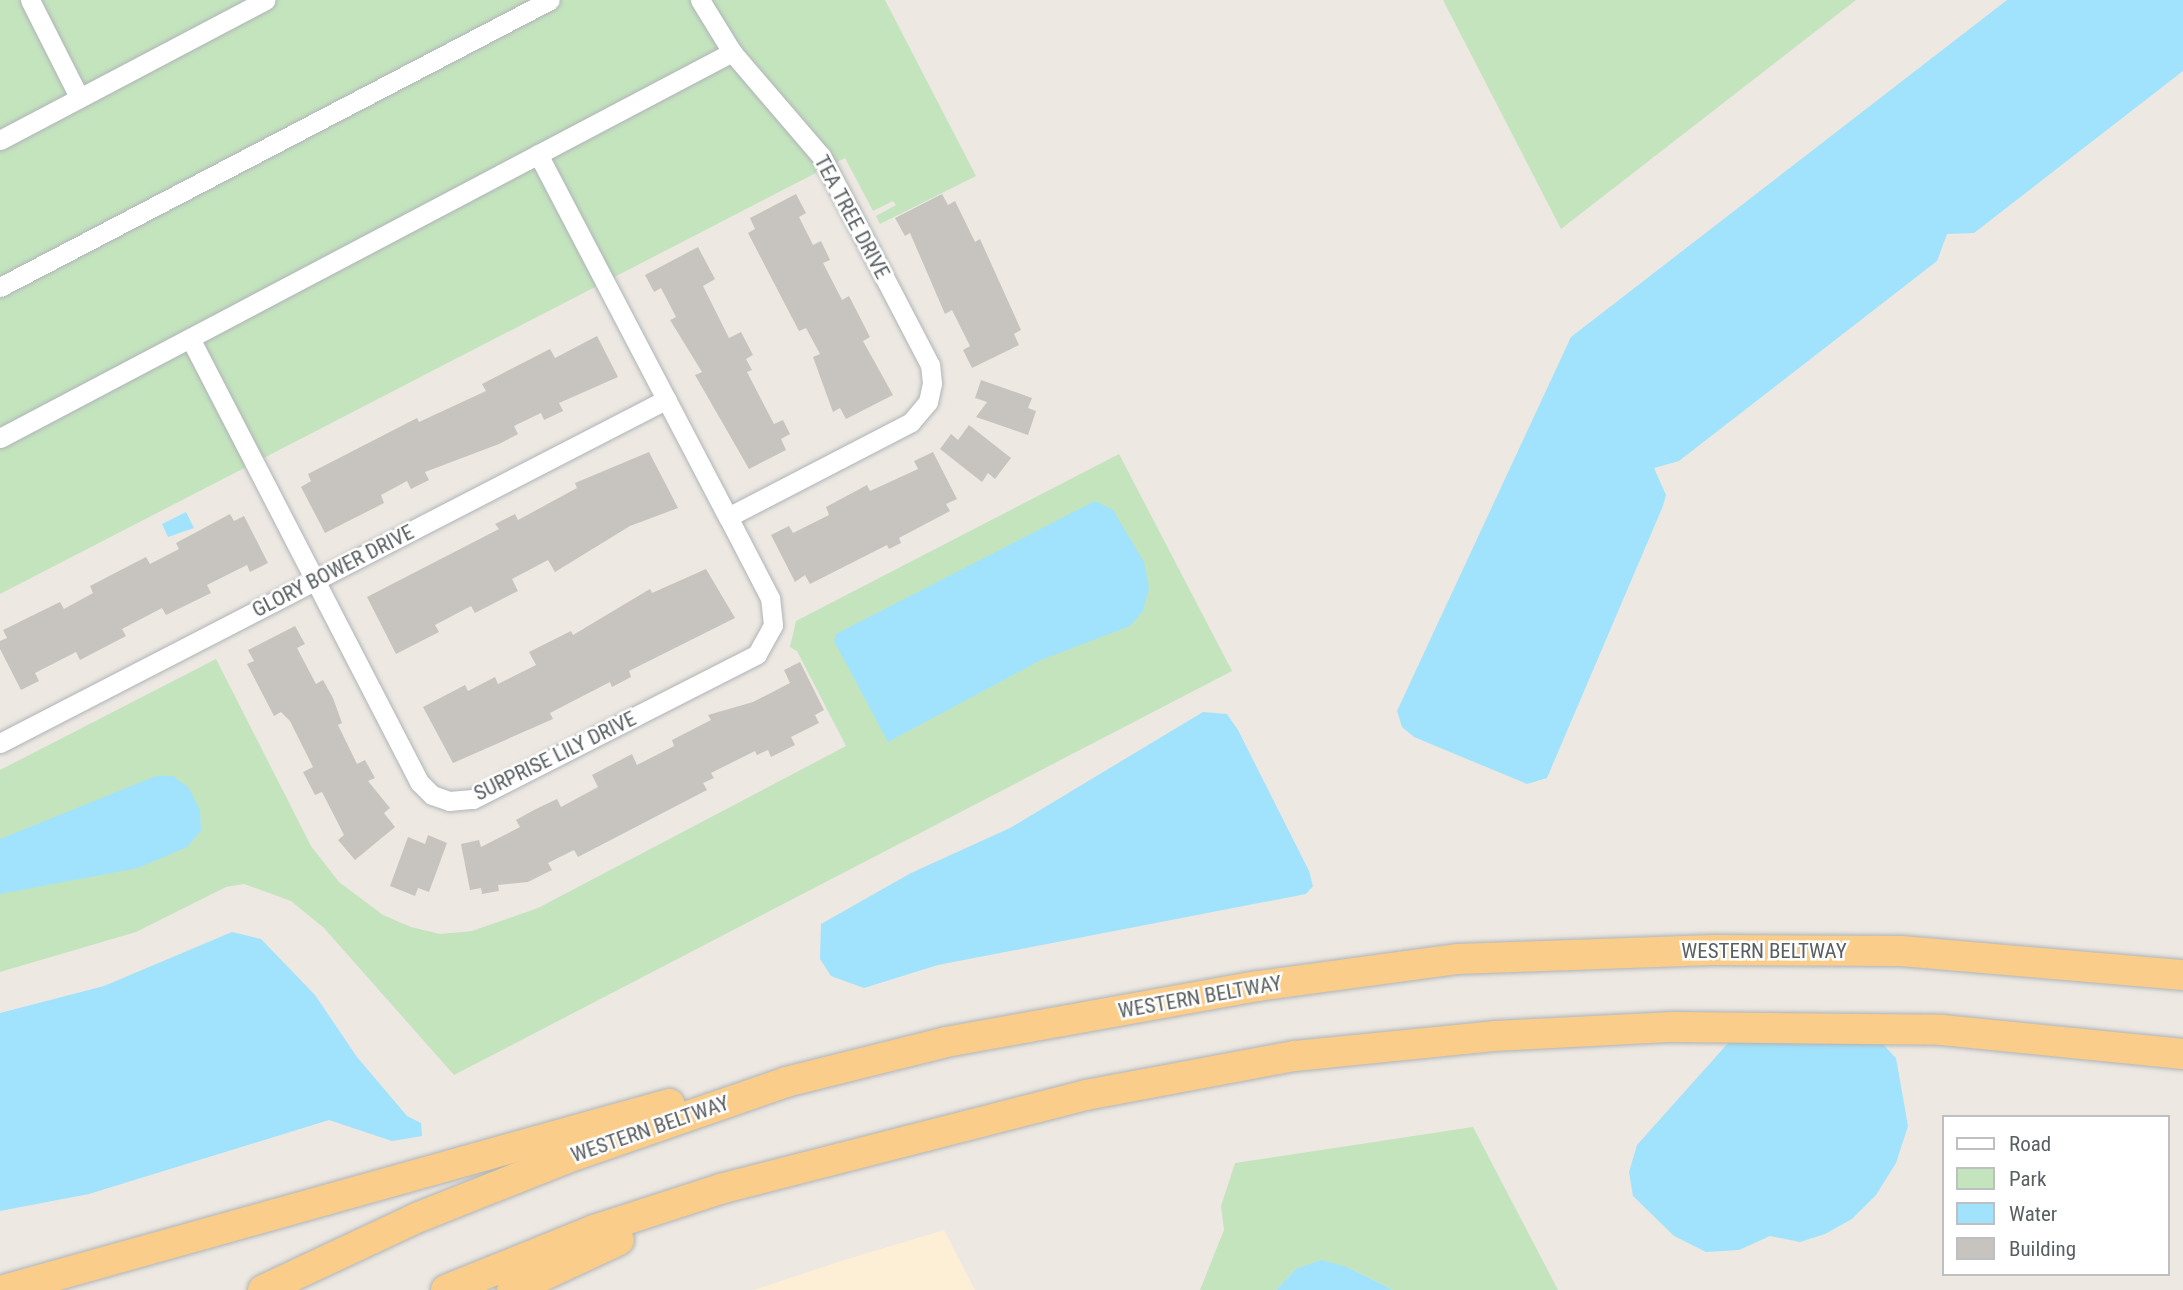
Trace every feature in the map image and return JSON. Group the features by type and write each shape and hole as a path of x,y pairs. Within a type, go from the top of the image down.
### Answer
{"highway":[{"name":"WESTERN BELTWAY","path":"263,1290 505,1182 786,1082 946,1042 1258,986 1458,959 1713,950 1901,951 2183,975"},
{"path":"446,1290 594,1230 720,1189 1086,1095 1295,1056 1494,1036 1674,1027 1942,1030 2183,1054"},
{"path":"4,1290 662,1105 786,1082"},
{"path":"512,1290 720,1189"}],"street":[{"path":"30,0 79,97"},
{"path":"0,140 265,0"},
{"path":"0,287 550,0"},
{"name":"TEA TREE DRIVE","path":"700,0 732,52 821,156 930,365 928,402 911,422 728,517"},
{"path":"0,438 732,52"},
{"name":"SURPRISE LILY DRIVE","path":"190,338 317,579 419,782 432,795 449,801 473,799 757,654 773,625 770,598 538,154"},
{"name":"GLORY BOWER DRIVE","path":"0,743 667,399"}],"shaded area":[{"path":"944,1230 975,1290 754,1290 841,1261"}],"green space":[{"path":"0,0 885,0 976,176 880,224 876,216 896,205 893,201 873,211 845,158 0,594"},
{"path":"1443,0 1856,0 1561,229"},
{"path":"1119,454 1232,671 454,1075 324,928 291,901 244,884 226,887 136,932 0,972 0,770 216,659 311,846 339,882 383,915 411,927 440,934 472,931 538,908 846,746 797,651 790,647 796,621"},
{"path":"1473,1127 1558,1290 1393,1290 1347,1267 1296,1269 1276,1290 1200,1290 1224,1230 1221,1206 1235,1163"}],"water":[{"path":"2007,0 2183,0 2183,71 1974,233 1947,234 1937,261 1679,461 1654,468 1666,495 1663,506 1547,778 1527,784 1414,737 1402,727 1397,711 1571,337"},
{"path":"1095,501 1113,510 1144,562 1149,588 1143,611 1130,626 1041,660 888,742 834,641 836,634"},
{"path":"186,512 194,528 168,537 162,524"},
{"path":"1203,712 1227,714 1238,730 1309,871 1313,886 1306,894 938,965 864,988 831,976 820,959 821,924 911,873 1010,828"},
{"path":"156,776 173,776 189,788 200,810 201,831 187,847 138,868 0,894 0,839"},
{"path":"232,932 261,939 315,995 357,1057 407,1116 421,1123 422,1136 392,1141 329,1120 89,1194 0,1211 0,1013 104,986"},
{"path":"1787,1013 1839,1018 1872,1033 1896,1058 1908,1126 1896,1163 1876,1195 1852,1219 1825,1234 1800,1242 1770,1236 1739,1250 1706,1252 1674,1236 1633,1196 1629,1172 1637,1145 1746,1023"},
{"path":"1321,1260 1347,1267 1393,1290 1276,1290 1296,1269"}],"building":[{"path":"796,194 806,213 799,217 813,245 821,241 830,260 823,263 842,300 849,296 870,337 863,341 893,395 846,419 840,408 833,412 813,357 820,354 806,328 799,331 748,233 755,229 750,218"},
{"path":"942,194 948,205 955,201 975,242 980,239 1021,330 1014,334 1019,345 972,368 963,350 970,346 952,310 945,314 910,233 905,236 895,218"},
{"path":"698,247 715,279 703,286 729,338 741,332 753,355 746,359 752,370 747,372 774,424 783,420 790,434 781,439 786,450 749,469 695,375 702,372 670,320 676,317 661,288 654,292 645,275"},
{"path":"597,336 618,377 559,403 563,411 544,420 541,413 514,426 518,434 499,444 425,472 429,480 411,489 407,481 381,495 384,503 325,533 301,487 311,481 308,474 417,418 419,422 486,391 482,384 550,349 555,358"},
{"path":"981,380 1032,398 1028,408 1036,411 1028,435 976,417 987,402 975,398"},
{"path":"969,425 1011,458 995,479 988,473 982,482 940,449 951,434 958,440"},
{"path":"649,452 678,508 630,526 555,572 548,560 512,579 518,591 475,613 471,606 435,625 439,632 396,654 367,597 499,529 495,524 515,514 518,520 577,488 575,483"},
{"path":"933,452 957,499 946,504 950,511 899,538 901,543 889,549 887,545 810,584 805,575 795,582 771,535 789,526 793,533 829,515 826,507 867,485 870,491 918,469 914,461"},
{"path":"230,514 234,521 244,516 268,563 250,572 247,565 207,585 211,593 166,615 162,608 122,629 126,636 80,660 76,652 35,673 39,681 21,690 0,649 0,641 7,638 3,630 60,602 64,609 93,593 90,586 146,557 150,564 179,549 176,543"},
{"path":"706,569 735,618 629,671 631,677 612,687 610,682 550,713 553,719 453,763 423,707 465,685 468,691 495,677 498,684 536,665 529,652 571,631 573,635 650,589 652,593"},
{"path":"295,626 305,644 297,648 316,684 323,680 333,698 342,723 338,725 357,764 365,760 375,778 368,781 390,808 384,813 395,827 355,860 338,840 344,835 322,792 315,795 303,772 313,767 290,721 281,712 274,716 247,664 254,661 248,650"},
{"path":"800,662 824,710 815,715 819,723 791,737 795,745 771,757 768,750 757,755 755,751 711,773 714,778 703,783 707,790 578,857 574,850 548,863 552,870 528,882 498,885 499,891 482,894 481,888 470,890 461,844 479,840 481,847 520,827 516,820 534,810 557,799 561,807 598,787 592,775 632,754 637,765 674,746 672,740 711,720 708,715 753,702 790,683 784,670"},
{"path":"428,835 447,843 429,892 418,888 415,896 390,886 408,837 425,844"}]}
